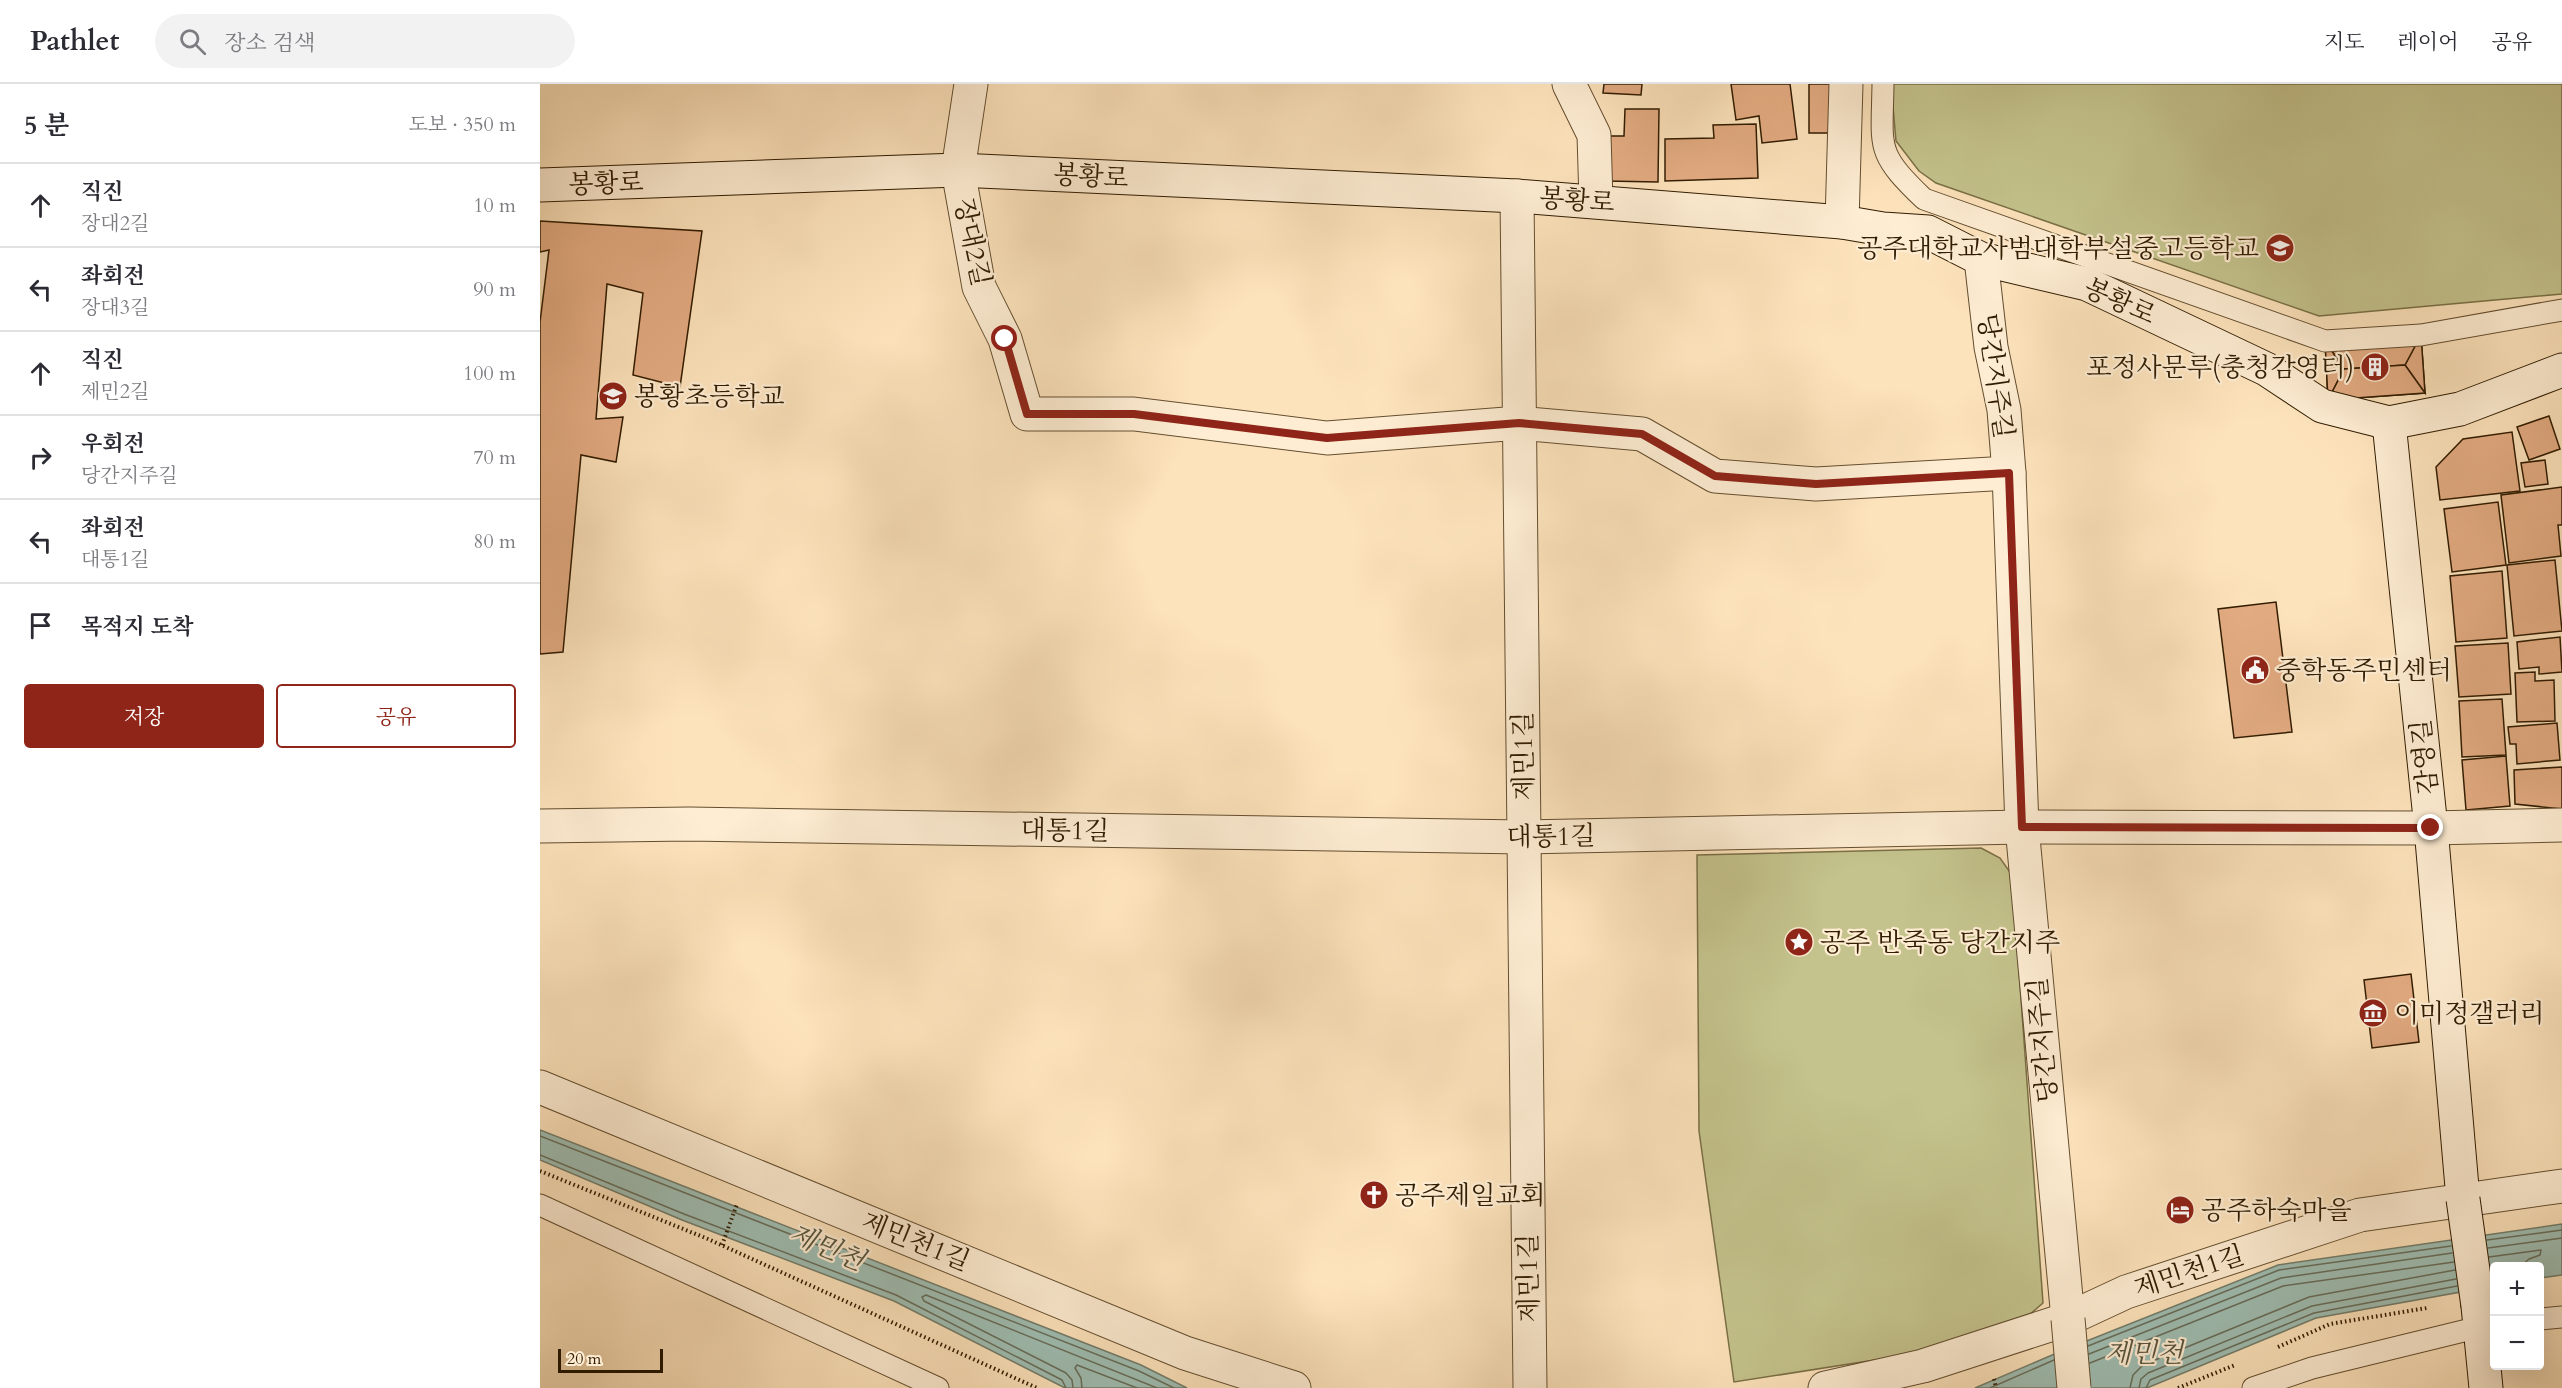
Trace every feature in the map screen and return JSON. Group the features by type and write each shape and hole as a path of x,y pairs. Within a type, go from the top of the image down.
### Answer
{"street":[{"name":"장대2길","path":"971,84 958,170 979,287 1005,339 1027,414 1134,414 1327,438 1519,423"},
{"path":"1569,84 1594,135 1596,201"},
{"path":"1842,222 1846,84"},
{"name":"봉황로","path":"540,185 958,170 1517,196 1842,222 1883,230 1928,232 1981,259 2087,284 2266,369 2322,406 2389,423 2460,409 2562,370"},
{"name":"제민1길","path":"1517,196 1530,1388"},
{"name":"당간지주길","path":"1981,259 1991,347 2004,410 2009,473 2022,827 2074,1388"},
{"path":"1519,423 1642,434 1715,476 1816,484 2009,473"},
{"name":"감영길","path":"2389,423 2431,828 2463,1199 2482,1311"},
{"name":"대통1길","path":"540,826 689,824 1523,837 2022,827 2431,828 2562,825"},
{"name":"제민천1길","path":"540,1087 1185,1353 1294,1388"},
{"name":"제민천1길","path":"1825,1388 1923,1366 2068,1319 2126,1292 2360,1215 2562,1186"},
{"path":"2482,1311 2486,1388"}],"lane":[{"path":"1883,84 1882,147 1894,170 1924,199 2325,341 2421,335 2562,310"},
{"path":"540,1205 938,1388"},
{"path":"2253,1388 2482,1311"},
{"path":"2544,1319 2562,1317"}],"path":[{"path":"540,1171 722,1245 1038,1388"},
{"path":"722,1245 740,1194"}],"shaded area":[{"name":"공주대학교사범대학부설중고등학교","path":"1891,84 2562,84 2562,294 2319,316 1936,183 1919,171 1896,141"},
{"path":"1981,848 2000,858 2012,875 2043,1303 2029,1315 1907,1355 1734,1382 1699,1131 1697,855"}],"water":[{"name":"제민천","path":"540,1130 1141,1365 1187,1388 1065,1388 894,1301 682,1220 540,1160"},
{"name":"제민천","path":"2562,1224 2562,1275 2544,1277 2544,1262 2490,1262 2490,1287 2316,1318 2147,1388 1975,1388 2064,1350 2278,1265"}],"building":[{"path":"1604,84 1642,84 1641,95 1603,93"},
{"path":"1731,84 1790,84 1797,139 1762,143 1759,116 1736,120"},
{"path":"1809,84 1837,84 1837,133 1809,133"},
{"path":"1625,109 1659,109 1658,182 1605,181 1606,136 1624,136"},
{"path":"1756,124 1758,178 1665,181 1665,139 1714,138 1713,125"},
{"path":"540,221 702,231 680,387 633,375 643,293 607,284 596,419 623,417 616,462 581,455 563,652 540,654 540,322 549,250 540,252"},
{"name":"포정사문루(충청감영터)","path":"2421,335 2425,393 2328,400 2325,341"},
{"path":"2421,335 2425,393 2405,365"},
{"path":"2421,335 2405,365 2344,369 2325,341"},
{"path":"2325,341 2344,369 2328,400"},
{"path":"2405,365 2425,393 2328,400 2344,369"},
{"path":"2549,416 2560,449 2529,460 2517,427"},
{"path":"2512,432 2520,491 2440,500 2436,467 2463,439"},
{"path":"2545,460 2548,484 2525,487 2521,463"},
{"path":"2562,487 2562,525 2558,525 2561,556 2509,563 2501,495"},
{"path":"2498,502 2506,565 2452,572 2444,509"},
{"path":"2555,560 2562,631 2514,636 2507,565"},
{"path":"2502,571 2507,638 2456,642 2450,576"},
{"name":"중학동주민센터","path":"2276,602 2292,732 2234,738 2218,609"},
{"path":"2560,637 2562,672 2539,674 2539,667 2519,669 2517,642"},
{"path":"2508,643 2511,694 2459,697 2455,646"},
{"path":"2535,672 2535,681 2554,680 2555,721 2517,722 2515,673"},
{"path":"2502,699 2506,755 2462,757 2459,701"},
{"path":"2557,723 2560,760 2517,764 2516,744 2510,744 2508,727"},
{"path":"2506,756 2510,806 2466,810 2462,760"},
{"path":"2562,767 2562,809 2515,804 2514,770"},
{"path":"2411,974 2419,1042 2372,1048 2364,980"}],"place":[{"name":"공주대학교사범대학부설중고등학교","path":"2280,248"},
{"name":"포정사문루(충청감영터)","path":"2375,367"},
{"name":"봉황초등학교","path":"613,396"},
{"name":"중학동주민센터","path":"2255,670"},
{"name":"공주 반죽동 당간지주","path":"1799,942"},
{"name":"이미정갤러리","path":"2373,1013"},
{"name":"공주제일교회","path":"1374,1195"},
{"name":"공주하숙마을","path":"2180,1210"}],"route":[{"path":"1005,339 1027,414 1134,414 1327,438 1519,423 1642,434 1715,476 1816,484 2009,473 2022,827 2431,828"}]}
